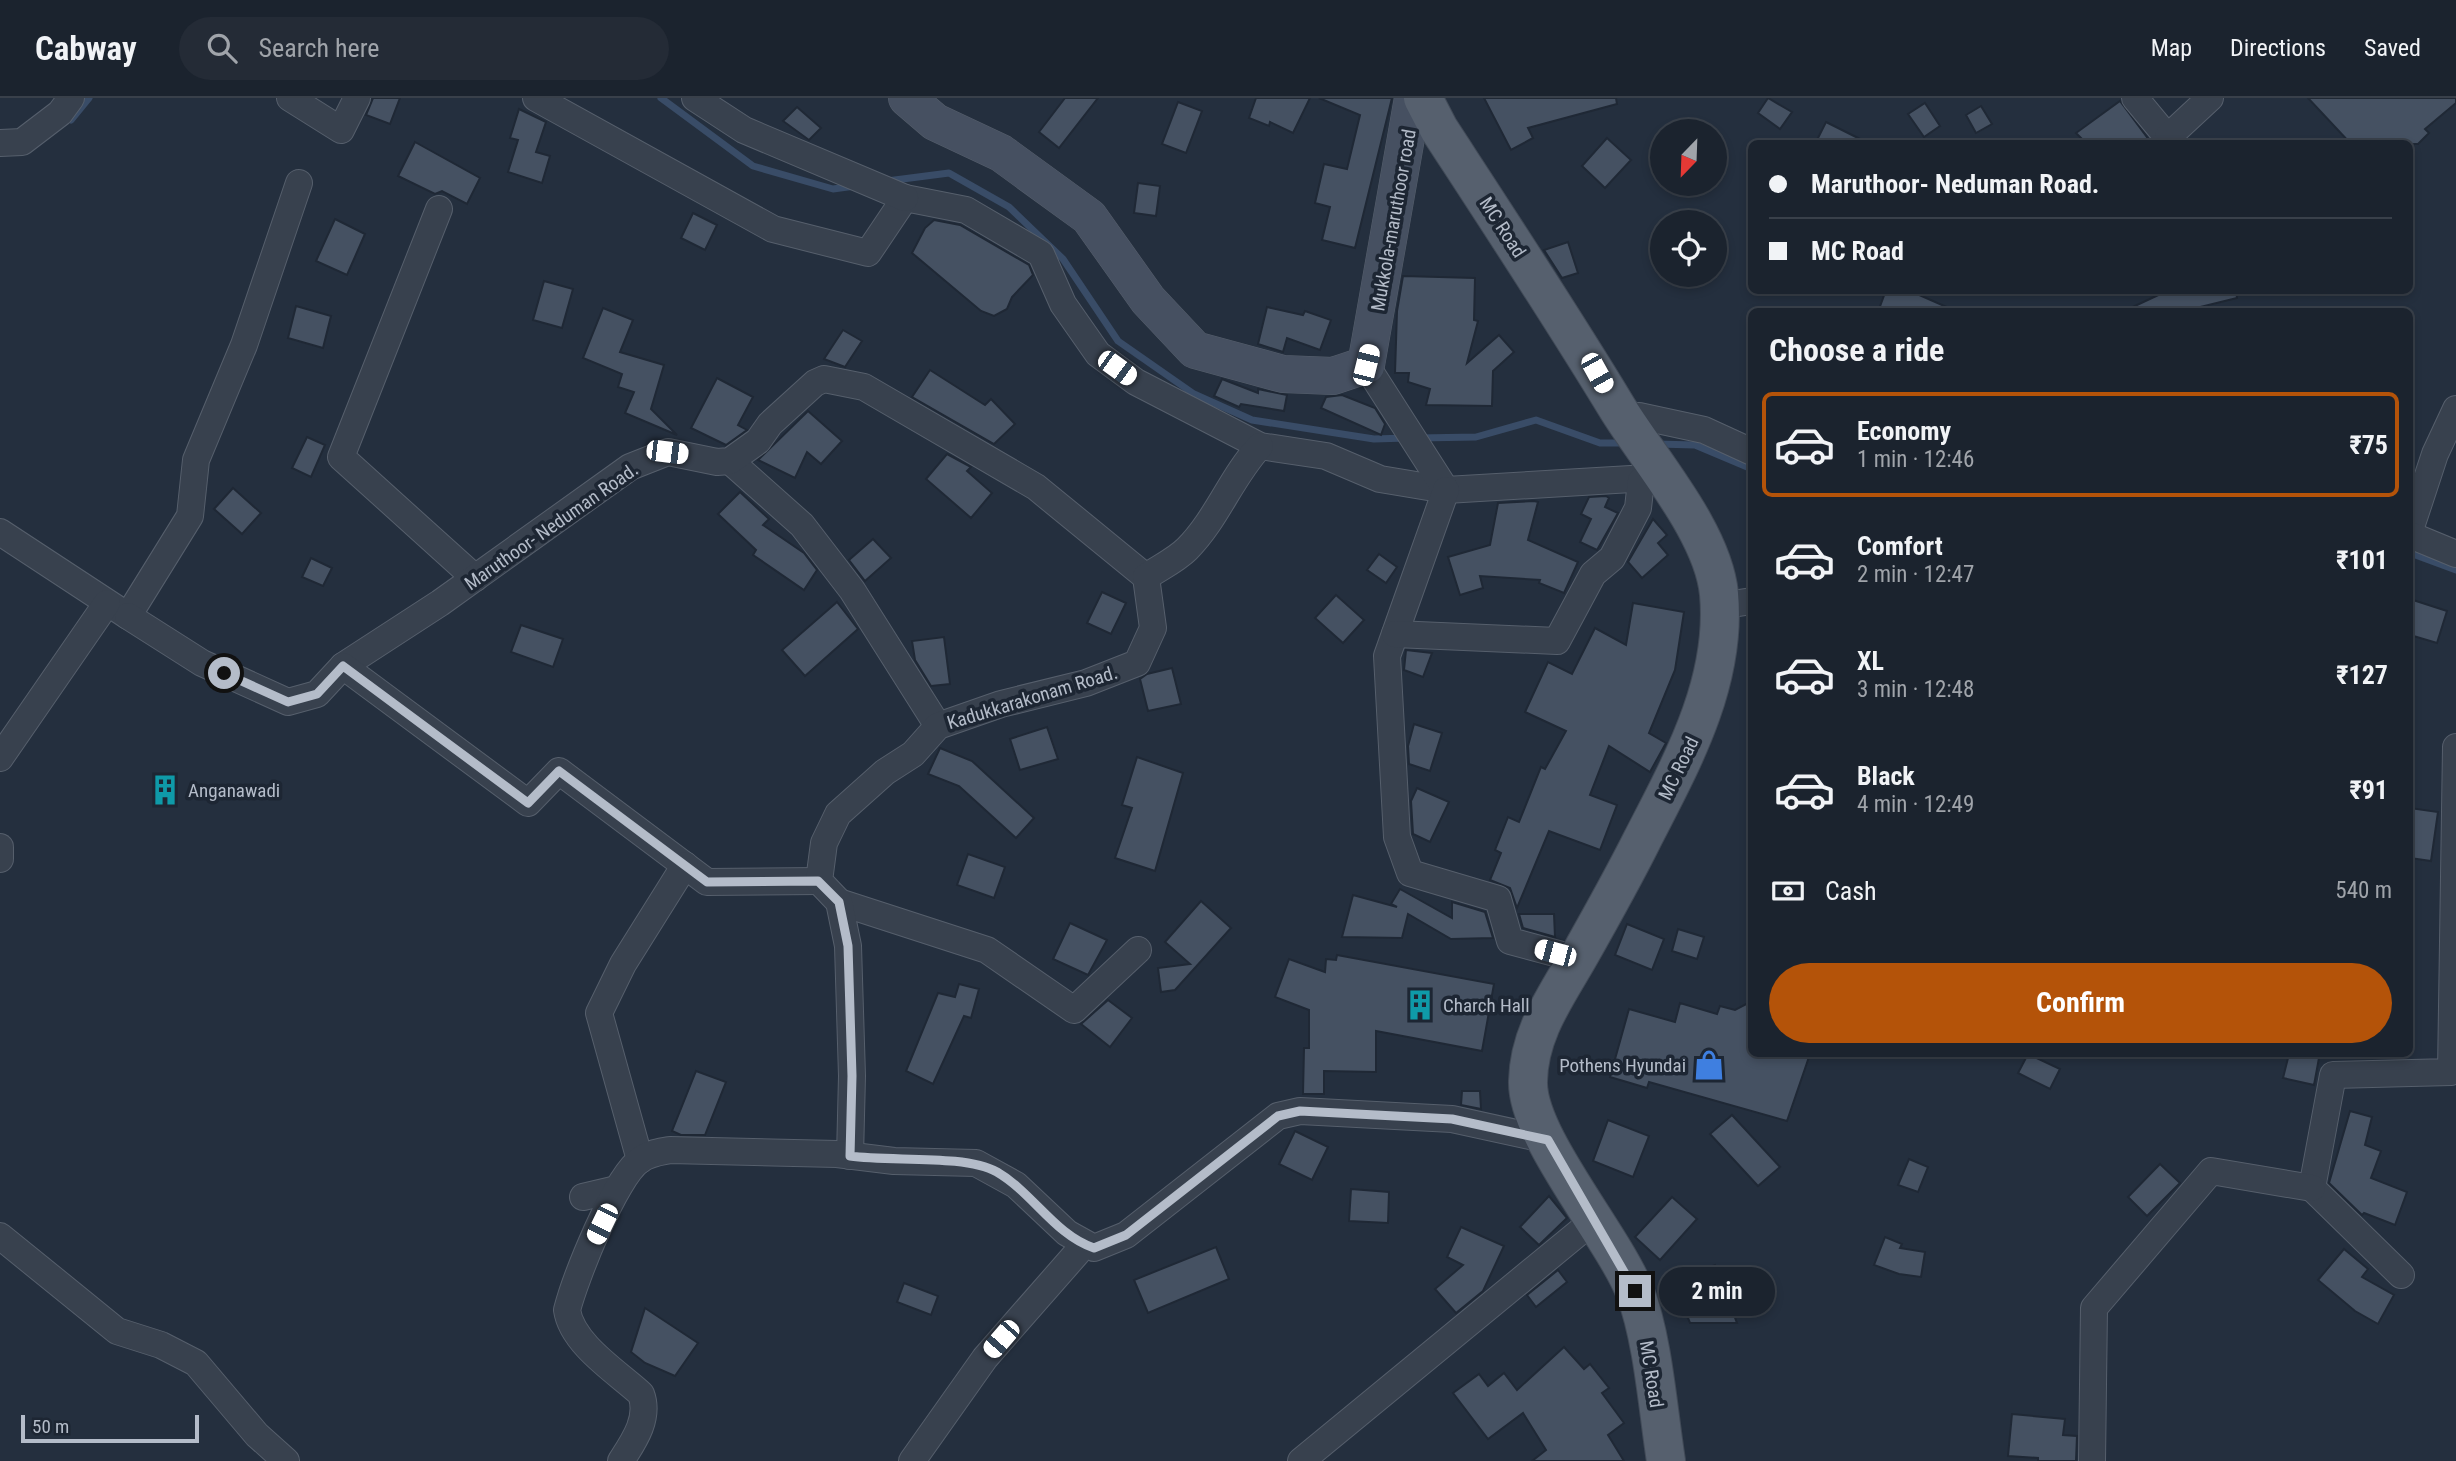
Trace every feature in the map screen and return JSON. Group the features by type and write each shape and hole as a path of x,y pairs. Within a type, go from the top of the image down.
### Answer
{"main road":[{"name":"MC Road","path":"1423,98 1439,129 1628,412 1653,479 1708,554 1719,592 1735,603 1717,648 1695,733 1577,959 1549,1004 1533,1043 1527,1083 1535,1117 1635,1291 1644,1323 1666,1461"}],"street":[{"path":"0,143 22,142 60,113 71,98"},
{"path":"289,98 341,130 357,98"},
{"path":"536,98 773,229 868,253 905,198"},
{"path":"695,98 744,130 905,198 966,210 1041,254 1063,304 1098,354 1136,382 1260,446 1326,456 1380,479 1446,490 1653,479"},
{"path":"907,98 935,122 1001,153 1089,217 1148,300 1195,350 1283,374 1333,376 1366,365 1446,490"},
{"name":"Mukkola-maruthoor road","path":"1366,365 1413,98"},
{"path":"2135,98 2171,140 2210,98"},
{"path":"0,758 190,516 196,460 244,345 299,183"},
{"path":"439,209 341,457 475,578"},
{"path":"938,726 852,590 802,525 730,461 758,441 770,424 815,383 833,379 864,387 1036,487 1146,577 1187,549 1219,507 1241,467 1260,446"},
{"path":"2413,521 2435,454 2456,409"},
{"path":"1628,412 1704,430 1748,450"},
{"name":"Maruthoor- Neduman Road.","path":"0,532 202,663 288,702 317,694 343,666 475,578 630,467 667,452 717,462 730,461"},
{"path":"1395,634 1557,641 1593,573 1612,558 1653,479"},
{"path":"1446,490 1387,656 1397,837 1410,873 1498,899 1510,941 1577,959"},
{"path":"2413,536 2456,554"},
{"name":"Kadukkarakonam Road.","path":"818,881 824,843 838,814 885,772 913,754 938,726 1001,704 1086,683 1137,663 1153,628 1146,577"},
{"path":"343,666 528,803 559,771 707,882 818,881 839,902 987,950 1074,1010 1138,950"},
{"path":"2312,1188 2333,1075 2451,1072 2456,747"},
{"path":"0,847 0,859"},
{"path":"640,1160 599,1013 623,964 685,865"},
{"path":"839,902 848,946 852,1076 850,1156"},
{"path":"621,1461 640,1426 645,1405 640,1394 582,1339 569,1319 567,1310 617,1189 640,1160 670,1150 976,1163 1016,1185 1059,1226 1084,1245 1094,1248 1126,1235 1278,1116 1300,1111 1452,1119 1548,1140"},
{"path":"2093,1449 2094,1308 2211,1171 2312,1188 2401,1275"},
{"path":"583,1197 617,1189"},
{"path":"1301,1461 1594,1220"},
{"path":"0,1236 117,1331 161,1345 196,1363 257,1435 286,1461"},
{"path":"912,1461 985,1358 1084,1245"}],"building":[{"path":"373,98 400,98 390,124 366,115"},
{"path":"1065,98 1098,98 1059,148 1039,132"},
{"path":"1256,98 1310,98 1293,133 1270,122 1269,126 1249,118"},
{"path":"1319,98 1392,98 1355,248 1322,240 1330,207 1315,203 1324,164 1347,169 1360,115"},
{"path":"1484,98 1616,98 1617,104 1528,128 1533,138 1511,150"},
{"path":"1768,98 1792,112 1780,129 1758,113"},
{"path":"2308,98 2456,98 2456,103 2425,129 2429,133 2418,144 2413,144 2413,140 2347,140"},
{"path":"2120,101 2149,140 2083,140 2076,133"},
{"path":"1178,102 1202,111 1186,153 1162,144"},
{"path":"1925,103 1940,126 1924,137 1908,114"},
{"path":"1981,106 1992,124 1976,133 1966,115"},
{"path":"797,107 821,128 809,140 783,121"},
{"path":"519,109 546,122 536,152 550,156 542,183 508,172 518,140 510,138"},
{"path":"1826,122 1862,140 1817,140"},
{"path":"1607,138 1631,160 1605,188 1582,166"},
{"path":"415,142 480,178 467,204 442,191 435,194 398,176"},
{"path":"1138,183 1160,186 1156,216 1134,213"},
{"path":"693,213 717,225 705,250 681,238"},
{"path":"335,219 365,234 347,275 316,261"},
{"path":"934,220 960,225 1029,265 1033,275 1012,297 1007,309 994,316 981,311 912,253 925,228"},
{"path":"1568,242 1578,273 1562,278 1544,250"},
{"path":"1403,276 1475,278 1474,320 1478,321 1467,363 1499,335 1514,352 1493,371 1492,406 1426,405 1430,389 1408,382 1409,373 1395,373 1397,311"},
{"path":"544,281 573,289 562,328 533,320"},
{"path":"1885,294 1917,294 1949,308 1879,308"},
{"path":"2160,294 2236,294 2237,298 2196,308 2131,308"},
{"path":"296,306 331,316 323,348 288,338"},
{"path":"1267,307 1303,315 1305,311 1331,320 1320,350 1287,338 1283,352 1258,344"},
{"path":"603,308 633,320 620,352 664,365 651,409 677,435 625,413 634,392 618,387 622,374 583,358"},
{"path":"843,330 862,341 845,367 824,359"},
{"path":"930,370 985,405 991,399 1015,424 994,444 912,397"},
{"path":"717,378 753,397 738,425 747,430 726,445 691,428"},
{"path":"1222,379 1258,393 1258,389 1287,395 1284,411 1241,404 1239,407 1214,396"},
{"path":"1342,395 1375,408 1385,424 1381,435 1321,408 1326,397"},
{"path":"808,411 842,441 821,464 807,452 795,478 758,460"},
{"path":"307,437 325,445 311,477 292,468"},
{"path":"947,454 971,467 967,471 992,493 971,518 926,479"},
{"path":"233,488 261,513 242,534 214,509"},
{"path":"740,492 769,519 763,525 804,553 817,570 804,590 753,555 756,550 718,514"},
{"path":"1589,497 1609,498 1605,507 1618,513 1597,550 1580,542 1591,519 1581,514"},
{"path":"1538,502 1528,540 1578,562 1564,593 1539,583 1540,580 1480,576 1483,588 1460,595 1448,557 1490,545 1498,503"},
{"path":"1653,519 1667,535 1658,543 1668,555 1642,578 1628,562"},
{"path":"873,539 891,558 865,581 849,560"},
{"path":"1379,554 1397,567 1386,583 1367,570"},
{"path":"311,558 332,568 323,586 302,577"},
{"path":"1102,592 1126,603 1111,634 1087,623"},
{"path":"1336,595 1364,620 1343,643 1315,618"},
{"path":"2413,600 2447,611 2437,643 2413,636"},
{"path":"837,602 858,629 805,676 782,650"},
{"path":"1633,603 1684,612 1675,670 1649,733 1666,743 1650,772 1609,746 1590,795 1617,805 1600,850 1549,831 1517,908 1510,888 1490,880 1501,853 1495,850 1508,817 1519,822 1541,767 1545,769 1566,731 1525,712 1548,662 1572,674 1595,628 1626,645"},
{"path":"521,625 563,639 553,667 511,652"},
{"path":"944,637 950,684 931,686 915,660 912,641"},
{"path":"1406,650 1432,653 1423,677 1404,670"},
{"path":"1172,668 1181,704 1148,711 1140,679 1147,674"},
{"path":"1414,724 1442,733 1430,771 1409,764 1408,746"},
{"path":"1047,727 1058,759 1020,770 1010,739"},
{"path":"940,748 972,761 1034,818 1016,838 959,786 928,774"},
{"path":"1137,757 1183,773 1155,871 1115,858 1132,808 1122,805"},
{"path":"1417,788 1449,802 1430,842 1413,834 1411,801"},
{"path":"2413,808 2438,812 2431,861 2413,858"},
{"path":"968,854 1005,867 994,898 957,885"},
{"path":"1400,889 1452,918 1452,902 1485,912 1493,938 1451,939 1408,914 1402,938 1342,937 1353,895 1397,907 1391,904"},
{"path":"1201,901 1231,928 1175,990 1161,992 1158,968 1190,964 1165,942"},
{"path":"1519,914 1554,914 1555,937 1523,928"},
{"path":"1070,923 1107,940 1088,975 1053,959"},
{"path":"1627,924 1664,939 1652,970 1615,955"},
{"path":"1678,929 1704,937 1697,959 1672,951"},
{"path":"1337,955 1494,984 1482,1051 1376,1031 1376,1072 1324,1071 1324,1094 1303,1094 1304,1048 1309,1048 1309,1010 1275,997 1289,959 1325,972 1326,959 1336,960"},
{"path":"959,984 979,989 971,1018 964,1016 933,1084 906,1071 938,993 955,997"},
{"path":"1108,1000 1132,1018 1110,1047 1081,1024"},
{"name":"Pothens Hyundai","path":"1680,1003 1717,1014 1720,1006 1735,1010 1748,1003 1748,1057 1809,1057 1787,1121 1649,1082 1647,1088 1610,1077 1629,1009 1675,1022"},
{"path":"2026,1057 2034,1057 2060,1069 2050,1089 2018,1073"},
{"path":"2288,1057 2319,1058 2314,1085 2283,1078"},
{"path":"696,1071 726,1082 705,1135 681,1135 672,1131"},
{"path":"1462,1091 1480,1091 1481,1109 1461,1105"},
{"path":"2350,1111 2372,1117 2365,1145 2381,1151 2371,1178 2407,1192 2395,1225 2364,1213 2362,1215 2329,1183"},
{"path":"1732,1115 1780,1167 1758,1186 1710,1134"},
{"path":"1608,1120 1649,1136 1633,1177 1593,1161"},
{"path":"1295,1131 1328,1147 1312,1180 1279,1164"},
{"path":"1909,1159 1928,1167 1918,1192 1898,1185"},
{"path":"2160,1164 2180,1183 2147,1216 2128,1197"},
{"path":"1351,1189 1389,1192 1388,1223 1349,1221"},
{"path":"1549,1196 1567,1218 1539,1245 1520,1227"},
{"path":"1672,1197 1697,1219 1660,1260 1635,1237"},
{"path":"1461,1227 1504,1246 1483,1291 1456,1313 1435,1289 1463,1265 1447,1257"},
{"path":"1885,1237 1902,1244 1900,1248 1925,1252 1921,1277 1899,1274 1874,1265"},
{"path":"1216,1247 1229,1279 1148,1313 1134,1280"},
{"path":"2344,1249 2368,1269 2362,1277 2394,1295 2378,1324 2355,1311 2318,1280"},
{"path":"1715,1265 1737,1323 1690,1323 1673,1281"},
{"path":"1558,1270 1567,1282 1536,1307 1527,1295"},
{"path":"904,1283 938,1296 931,1315 897,1302"},
{"path":"645,1308 698,1343 675,1376 645,1363 631,1352"},
{"path":"1564,1347 1584,1369 1590,1364 1609,1388 1602,1393 1624,1423 1608,1435 1624,1461 1532,1461 1546,1450 1523,1413 1488,1439 1453,1393 1479,1374 1488,1386 1504,1373 1517,1390"},
{"path":"2012,1414 2065,1419 2063,1435 2077,1436 2076,1461 2038,1461 2038,1458 2008,1456"}],"waterway":[{"path":"71,120 89,98"},
{"path":"661,98 753,166 833,189 855,186"},
{"path":"887,181 949,173 1009,207 1063,259 1118,341 1194,394 1252,420 1374,439 1407,438"},
{"path":"1419,438 1476,437 1536,420 1600,443 1625,443"},
{"path":"1657,444 1695,445 1748,467"},
{"path":"2413,554 2456,570"}],"place":[{"name":"Anganawadi","path":"165,790"},
{"name":"Charch Hall","path":"1420,1005"},
{"name":"Pothens Hyundai","path":"1709,1065"}],"route":[{"path":"224,673 288,702 317,694 343,666 528,803 559,771 707,882 818,881 839,902 848,946 852,1076 850,1156 894,1161 976,1163 997,1172 1016,1185 1068,1233 1084,1245 1094,1248 1126,1235 1174,1199 1248,1136 1278,1116 1300,1111 1452,1119 1548,1140 1635,1291"}]}
